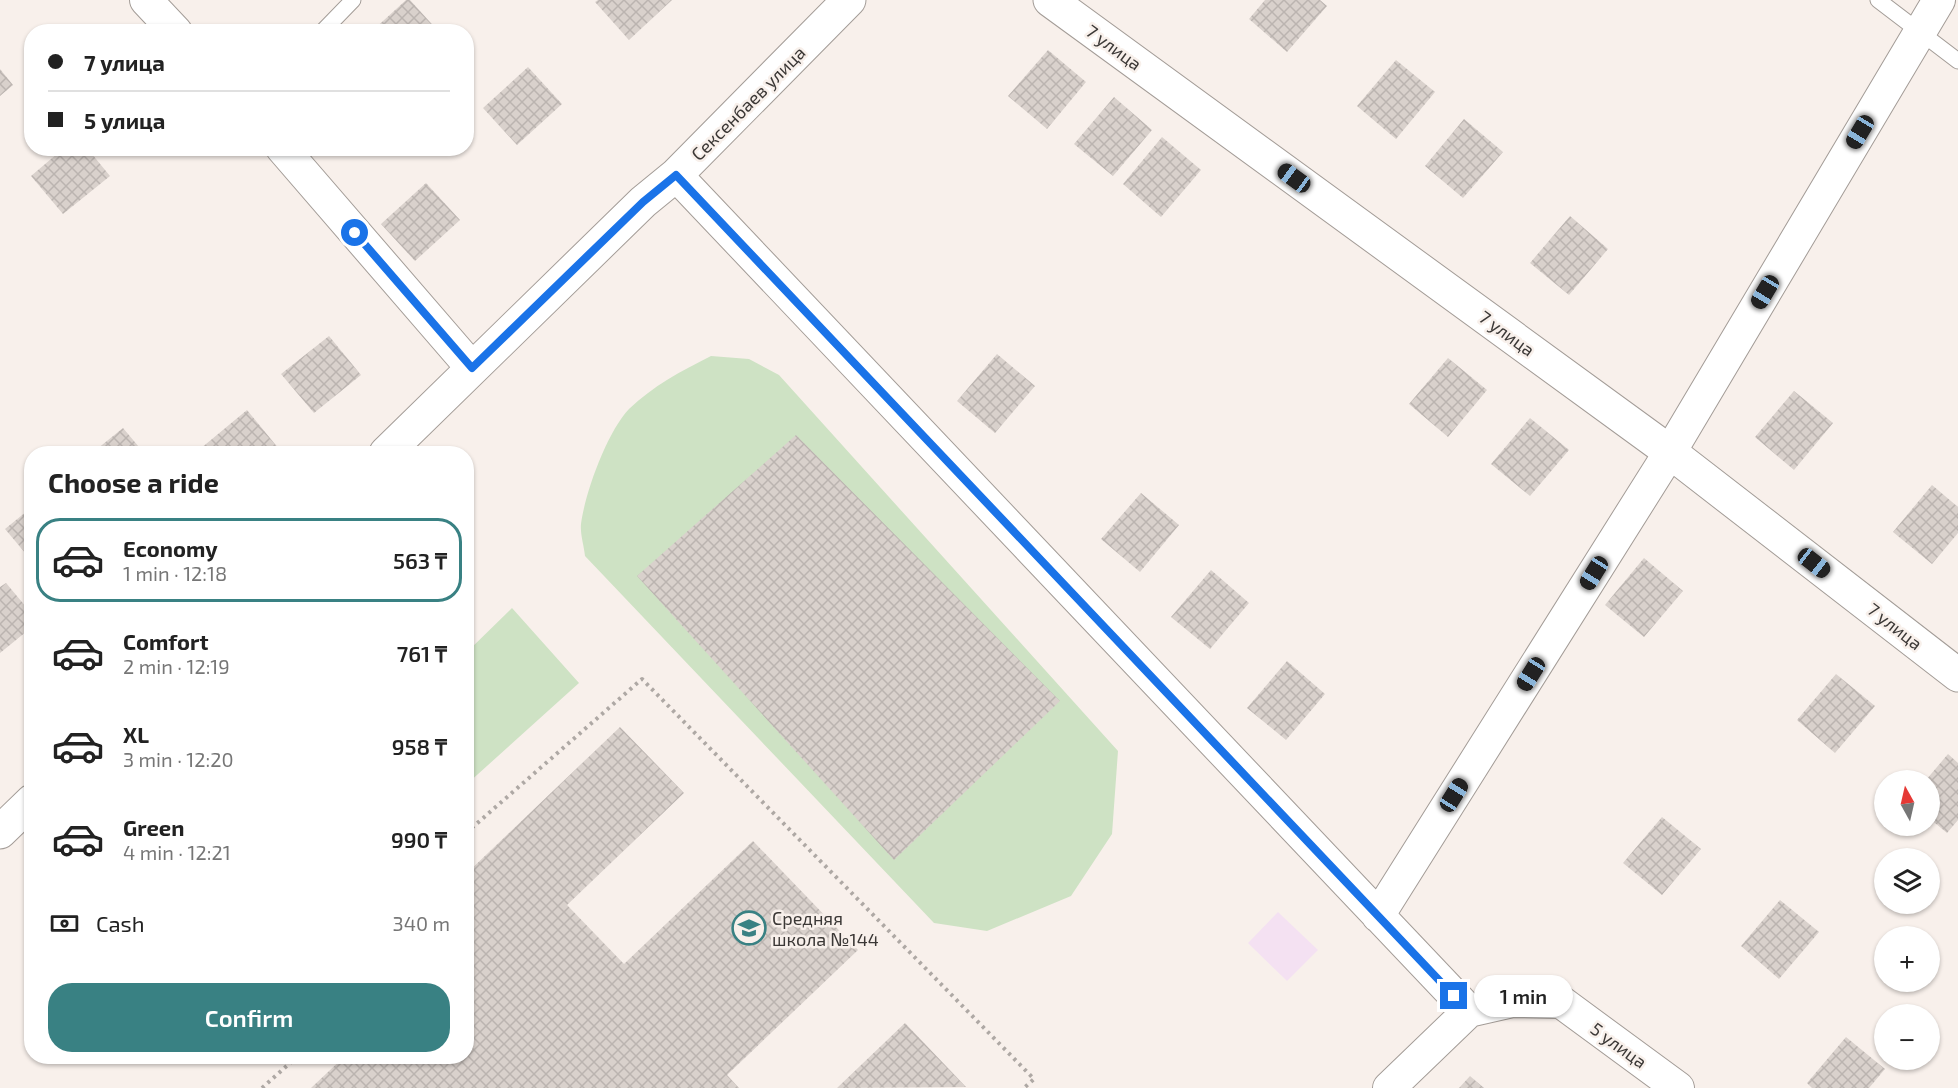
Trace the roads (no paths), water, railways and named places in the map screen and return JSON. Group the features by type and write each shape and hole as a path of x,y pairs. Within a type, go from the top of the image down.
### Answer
{"street":[{"path":"146,0 168,24"},
{"name":"Сексенбаев улица","path":"393,446 643,202 676,175 849,0"},
{"name":"7 улица","path":"1050,0 1670,452 1958,675"},
{"path":"1378,916 1670,452 1939,0"},
{"path":"289,156 472,368"},
{"path":"676,175 1469,1011 1389,1088"},
{"path":"0,832 24,809"},
{"name":"5 улица","path":"1469,1011 1513,1001 1561,1002 1678,1088"}],"lane":[{"path":"330,24 353,0"},
{"path":"1878,0 1958,61"}],"place":[{"name":"Средняя школа №144","path":"749,928"}]}
